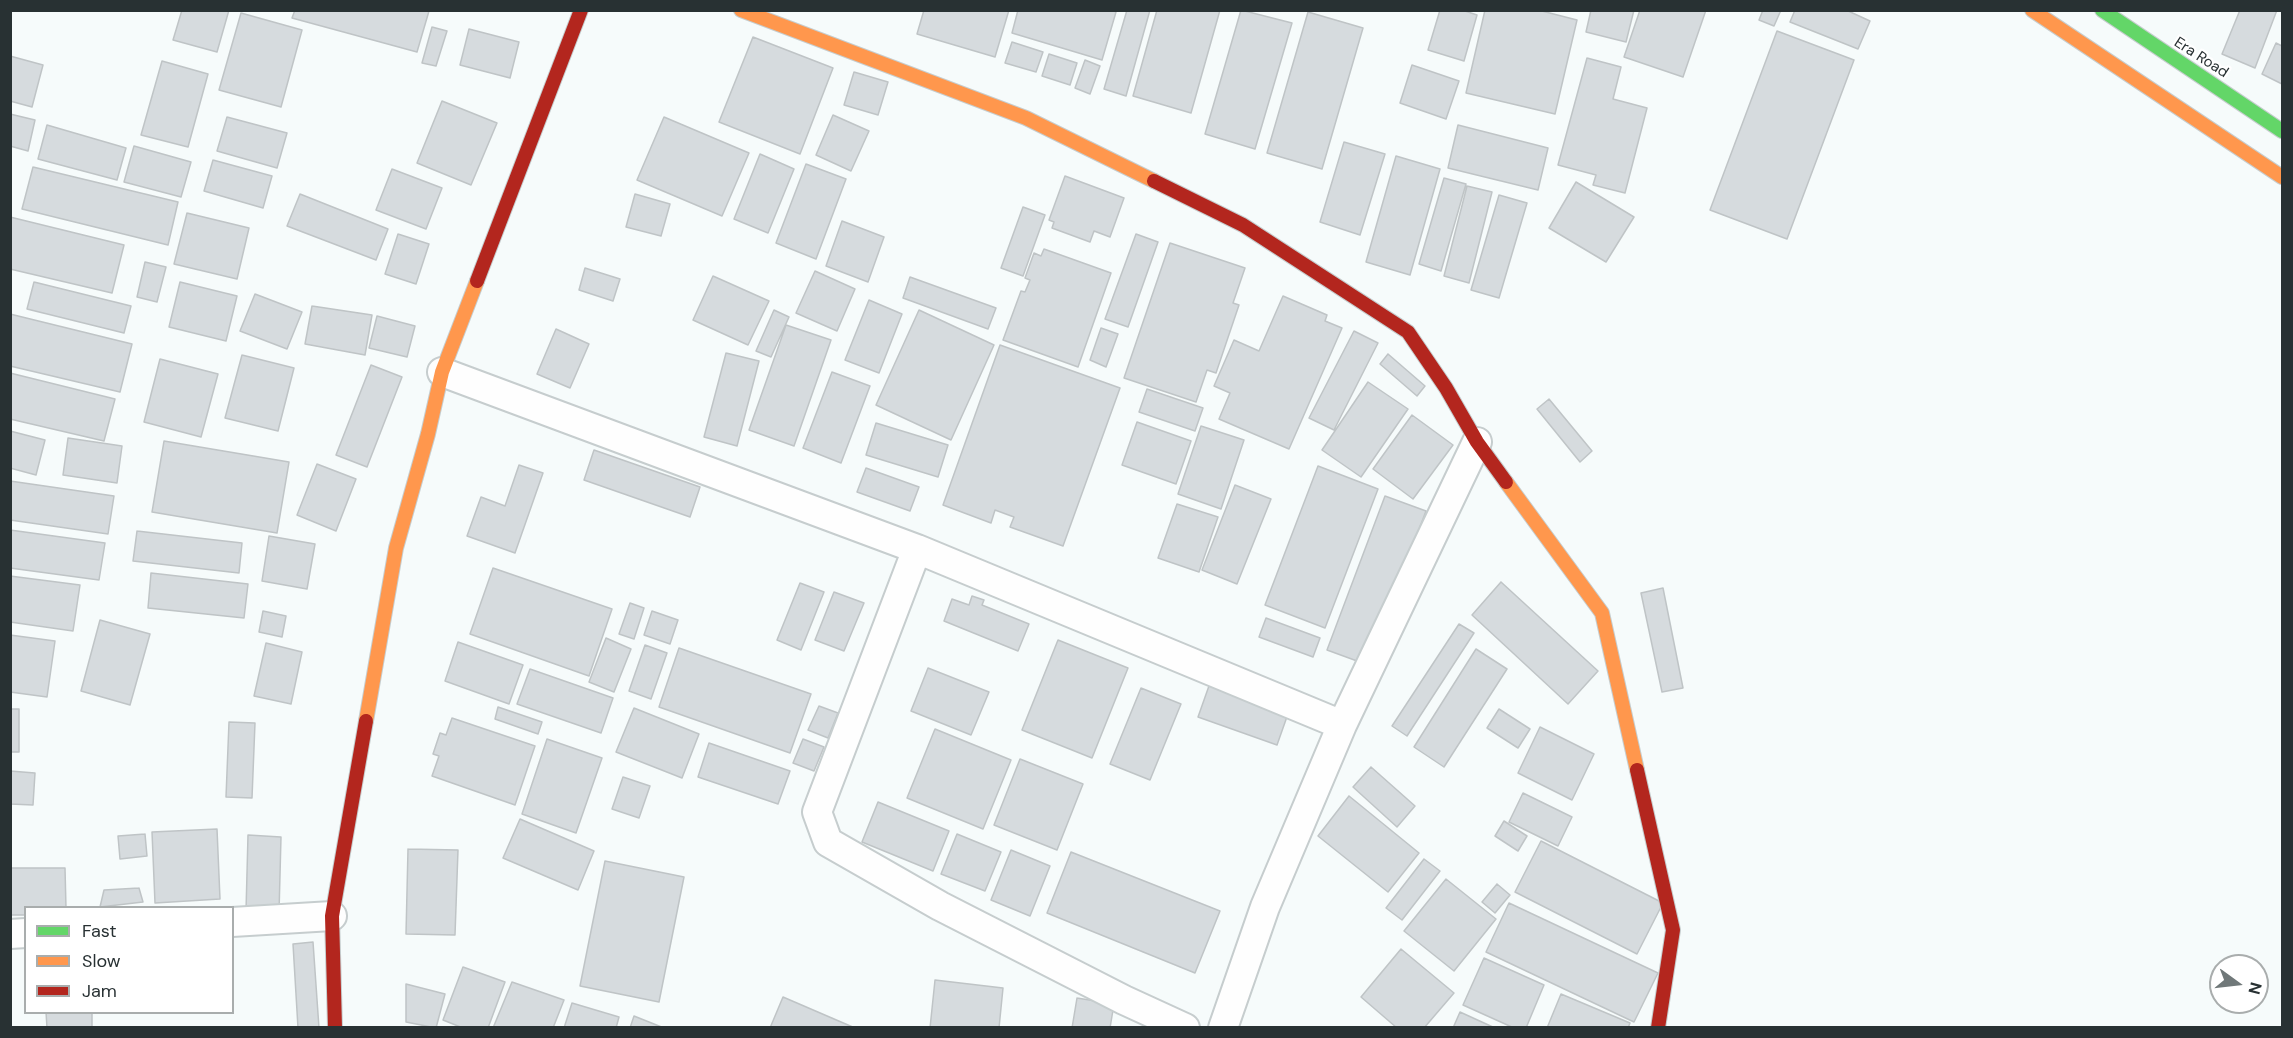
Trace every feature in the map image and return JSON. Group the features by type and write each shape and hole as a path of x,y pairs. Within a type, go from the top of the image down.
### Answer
{"street":[{"path":"335,1028 332,916 396,548 428,434 442,372 581,10"},
{"path":"741,10 1026,118 1243,225 1408,332 1446,388 1477,442 1602,613 1673,930 1658,1028"},
{"path":"2032,10 2283,177"},
{"name":"Era Road","path":"2102,10 2283,131"},
{"path":"442,372 917,549 1342,725"},
{"path":"1223,1028 1265,907 1342,725 1477,442"},
{"path":"917,549 817,812 828,842 940,906 1124,1000 1185,1028"},
{"path":"234,922 332,916"}],"building":[{"path":"182,10 229,10 217,52 173,40"},
{"path":"295,10 429,11 417,52 292,18"},
{"path":"924,10 1009,10 995,57 917,34"},
{"path":"1018,10 1112,10 1116,12 1102,60 1012,33"},
{"path":"1127,10 1150,10 1126,96 1104,89"},
{"path":"1157,10 1220,10 1191,113 1133,96"},
{"path":"1241,10 1292,23 1255,149 1205,134"},
{"path":"1440,10 1462,10 1477,15 1464,61 1428,50"},
{"path":"1485,10 1538,10 1577,20 1555,114 1466,93"},
{"path":"1591,10 1634,10 1626,42 1586,32"},
{"path":"1640,10 1706,10 1683,77 1624,57"},
{"path":"1763,10 1781,10 1774,26 1759,20"},
{"path":"1795,10 1846,10 1870,21 1858,49 1790,22"},
{"path":"2240,10 2277,10 2255,68 2222,54"},
{"path":"1308,12 1363,28 1322,169 1267,153"},
{"path":"241,13 302,30 281,107 219,90"},
{"path":"432,27 447,31 436,66 422,63"},
{"path":"469,29 519,42 510,78 460,65"},
{"path":"1777,31 1854,60 1787,239 1710,210"},
{"path":"753,37 833,68 800,154 719,122"},
{"path":"1012,42 1043,52 1036,72 1005,63"},
{"path":"2276,43 2282,46 2282,84 2262,74"},
{"path":"1049,54 1077,63 1070,85 1042,76"},
{"path":"10,56 43,65 32,107 10,101"},
{"path":"1587,58 1621,67 1613,99 1647,108 1625,193 1593,185 1596,175 1558,165"},
{"path":"1085,60 1100,66 1090,94 1075,88"},
{"path":"162,61 208,74 188,147 141,135"},
{"path":"1412,65 1459,81 1446,119 1400,103"},
{"path":"854,72 888,82 878,115 844,105"},
{"path":"442,101 497,123 471,185 417,163"},
{"path":"10,114 35,120 28,151 10,146"},
{"path":"833,115 869,131 851,171 816,155"},
{"path":"227,117 287,133 277,168 217,151"},
{"path":"664,117 749,153 722,216 637,180"},
{"path":"47,125 126,148 117,180 38,159"},
{"path":"1458,125 1548,148 1538,190 1448,168"},
{"path":"1344,142 1385,154 1360,235 1320,222"},
{"path":"134,146 191,162 181,197 124,182"},
{"path":"760,154 794,169 768,233 734,219"},
{"path":"1396,156 1440,169 1410,275 1366,262"},
{"path":"213,160 272,176 263,208 204,191"},
{"path":"806,164 846,179 816,259 776,243"},
{"path":"33,167 178,202 168,245 22,209"},
{"path":"392,169 442,188 426,229 376,210"},
{"path":"1065,176 1124,198 1110,237 1094,231 1090,242 1052,228 1054,222 1049,220"},
{"path":"1444,178 1466,184 1441,271 1419,264"},
{"path":"1576,182 1634,217 1606,262 1549,228"},
{"path":"1467,186 1492,192 1469,283 1444,276"},
{"path":"300,194 388,229 376,260 287,226"},
{"path":"635,194 670,204 661,236 626,227"},
{"path":"1499,195 1527,203 1499,298 1471,290"},
{"path":"1023,207 1045,215 1023,276 1001,268"},
{"path":"187,213 249,228 237,279 174,264"},
{"path":"10,217 124,245 112,293 10,269"},
{"path":"842,221 884,237 868,282 826,266"},
{"path":"398,234 429,244 416,284 385,274"},
{"path":"1136,234 1158,242 1128,327 1105,319"},
{"path":"1170,243 1245,268 1233,303 1239,305 1216,373 1207,370 1196,402 1124,378"},
{"path":"1044,249 1111,273 1078,367 1003,340 1021,291 1025,292 1030,280 1025,278 1034,253 1041,256"},
{"path":"145,262 166,267 157,302 137,297"},
{"path":"585,268 620,279 613,301 579,290"},
{"path":"815,271 855,289 837,331 796,313"},
{"path":"713,276 769,301 748,345 693,320"},
{"path":"910,277 996,308 988,329 903,298"},
{"path":"34,282 131,306 124,333 27,309"},
{"path":"180,282 237,296 226,341 169,327"},
{"path":"255,294 302,312 287,349 240,331"},
{"path":"1283,296 1327,315 1325,321 1342,328 1289,449 1219,419 1230,393 1214,386 1234,340 1259,351"},
{"path":"869,300 902,314 879,373 845,360"},
{"path":"312,306 372,315 365,355 305,344"},
{"path":"774,310 789,317 771,357 756,351"},
{"path":"919,310 994,345 951,440 876,405"},
{"path":"10,314 132,344 120,392 10,366"},
{"path":"377,316 415,326 407,357 369,348"},
{"path":"786,325 831,340 794,446 749,430"},
{"path":"1101,328 1118,334 1106,367 1090,360"},
{"path":"556,329 589,344 570,388 537,374"},
{"path":"1354,331 1378,343 1334,430 1309,418"},
{"path":"1000,345 1120,388 1063,546 1010,527 1014,517 995,510 991,523 943,505"},
{"path":"726,353 759,361 737,446 704,437"},
{"path":"1388,354 1425,386 1417,396 1380,364"},
{"path":"242,355 294,368 278,431 225,418"},
{"path":"160,359 218,374 201,437 144,422"},
{"path":"371,365 402,377 367,467 336,455"},
{"path":"832,372 870,386 841,463 803,448"},
{"path":"10,373 115,399 104,441 10,419"},
{"path":"1368,382 1408,409 1361,477 1322,450"},
{"path":"1147,389 1203,408 1195,431 1139,412"},
{"path":"1549,399 1592,451 1580,462 1537,409"},
{"path":"1412,415 1453,445 1413,499 1373,469"},
{"path":"1137,422 1191,441 1176,484 1122,465"},
{"path":"876,423 948,445 938,477 866,455"},
{"path":"1201,426 1244,440 1221,509 1178,494"},
{"path":"10,431 45,440 36,475 10,468"},
{"path":"68,438 122,446 117,483 63,475"},
{"path":"164,441 289,462 277,533 152,512"},
{"path":"594,450 700,487 690,517 584,480"},
{"path":"317,464 356,479 336,531 297,515"},
{"path":"519,465 543,473 515,553 467,536 481,497 505,506"},
{"path":"1318,466 1378,489 1325,628 1265,605"},
{"path":"866,468 919,487 910,511 857,492"},
{"path":"10,481 114,496 108,534 10,520"},
{"path":"1235,485 1271,499 1237,584 1202,570"},
{"path":"1385,496 1426,511 1368,665 1327,650"},
{"path":"1177,504 1218,517 1199,572 1158,558"},
{"path":"10,530 105,543 99,580 10,568"},
{"path":"137,531 242,543 239,573 133,561"},
{"path":"269,536 315,544 307,589 262,581"},
{"path":"493,568 612,609 589,676 470,634"},
{"path":"151,573 248,584 244,618 148,608"},
{"path":"10,576 80,585 73,631 10,622"},
{"path":"1501,582 1598,671 1568,704 1472,615"},
{"path":"800,583 824,592 801,650 777,640"},
{"path":"1663,588 1683,688 1662,692 1641,593"},
{"path":"834,592 864,603 844,651 815,640"},
{"path":"972,596 984,600 982,605 1029,624 1018,651 944,621 952,599 969,605"},
{"path":"630,603 644,608 634,639 619,634"},
{"path":"263,611 286,616 282,637 259,632"},
{"path":"652,611 678,620 670,644 644,635"},
{"path":"1266,618 1320,638 1313,657 1259,637"},
{"path":"100,620 150,634 130,705 81,691"},
{"path":"1459,624 1474,633 1407,736 1392,726"},
{"path":"10,635 55,641 47,697 10,692"},
{"path":"606,638 631,649 614,692 589,682"},
{"path":"1058,640 1128,668 1092,758 1022,730"},
{"path":"458,642 523,665 509,704 445,681"},
{"path":"266,643 302,652 291,704 254,696"},
{"path":"645,645 667,653 651,699 629,691"},
{"path":"679,648 811,694 790,753 659,707"},
{"path":"1476,649 1507,669 1444,767 1414,747"},
{"path":"928,668 989,692 971,735 911,711"},
{"path":"530,669 613,698 601,733 517,704"},
{"path":"1210,683 1289,711 1277,745 1198,717"},
{"path":"1141,688 1181,704 1150,780 1110,764"},
{"path":"819,706 838,713 828,738 808,730"},
{"path":"498,707 542,722 538,734 495,719"},
{"path":"634,708 699,734 682,778 616,752"},
{"path":"10,709 19,709 19,752 10,752"},
{"path":"1499,709 1530,729 1518,748 1487,728"},
{"path":"452,718 535,746 515,805 432,776 439,756 433,754 440,733 446,735"},
{"path":"229,722 255,723 252,798 226,797"},
{"path":"1540,727 1594,754 1572,800 1518,773"},
{"path":"935,729 1011,760 983,829 907,798"},
{"path":"547,739 602,758 576,833 522,814"},
{"path":"803,739 824,747 814,771 793,763"},
{"path":"709,743 790,771 778,804 698,777"},
{"path":"1020,759 1083,784 1057,850 994,825"},
{"path":"1371,767 1415,806 1397,827 1353,787"},
{"path":"10,771 35,773 33,805 10,804"},
{"path":"623,777 650,786 639,818 612,809"},
{"path":"1523,793 1572,817 1558,846 1509,822"},
{"path":"1349,796 1419,853 1388,892 1318,836"},
{"path":"878,802 949,831 933,871 862,842"},
{"path":"520,819 594,851 578,890 503,858"},
{"path":"1504,821 1527,836 1518,851 1495,836"},
{"path":"217,829 220,899 155,903 152,832"},
{"path":"145,834 147,856 120,859 118,836"},
{"path":"957,834 1001,852 985,891 941,874"},
{"path":"248,835 281,837 279,913 246,911"},
{"path":"1541,841 1663,903 1637,954 1515,892"},
{"path":"408,849 458,850 455,935 406,934"},
{"path":"1011,850 1050,866 1030,916 991,900"},
{"path":"1071,852 1220,911 1195,973 1047,913"},
{"path":"1424,859 1440,871 1402,920 1386,908"},
{"path":"605,861 684,877 659,1002 580,986"},
{"path":"10,868 65,868 66,906 24,906 24,915 10,915"},
{"path":"1446,879 1496,919 1454,971 1404,931"},
{"path":"1497,884 1510,895 1495,913 1482,902"},
{"path":"139,888 143,902 100,906 104,890"},
{"path":"1509,903 1658,973 1634,1022 1486,952"},
{"path":"313,942 319,1028 298,1028 293,944"},
{"path":"1401,949 1454,993 1424,1028 1397,1028 1361,997"},
{"path":"1484,958 1544,985 1526,1028 1514,1028 1463,1005"},
{"path":"463,967 505,982 488,1028 463,1028 443,1020"},
{"path":"935,980 1003,988 999,1028 930,1028"},
{"path":"512,982 564,1000 553,1028 493,1028"},
{"path":"406,984 445,994 436,1028 406,1022"},
{"path":"1561,994 1630,1023 1628,1028 1547,1028"},
{"path":"783,997 855,1028 770,1028"},
{"path":"1077,998 1114,1004 1110,1028 1072,1028"},
{"path":"572,1003 619,1017 616,1028 564,1028"},
{"path":"1460,1012 1495,1028 1453,1028"},
{"path":"46,1014 92,1014 92,1028 47,1028"},
{"path":"634,1016 664,1028 630,1028"}],"traffic: fast":[{"path":"2102,10 2282,131"}],"traffic: slow":[{"path":"741,10 1026,118 1154,181"},
{"path":"2032,10 2282,177"},
{"path":"366,721 396,548 428,434 442,372 477,281"},
{"path":"1506,482 1602,613 1637,770"}],"traffic: jam":[{"path":"477,281 581,10"},
{"path":"1154,181 1243,225 1408,332 1446,388 1477,442 1506,482"},
{"path":"335,1028 332,916 366,721"},
{"path":"1637,770 1673,930 1658,1028"}]}
